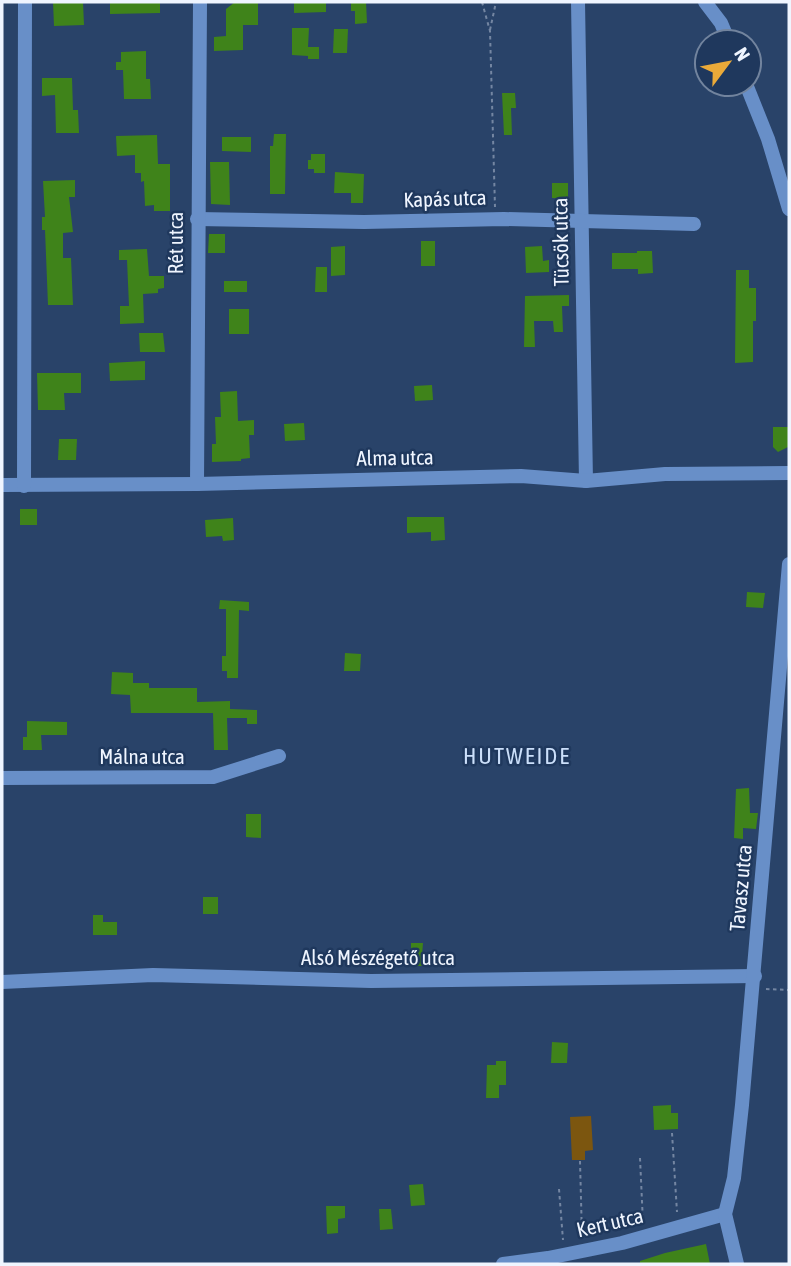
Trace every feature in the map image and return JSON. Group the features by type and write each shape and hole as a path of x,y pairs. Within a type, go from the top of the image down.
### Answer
{"street":[{"path":"24,2 24,486"},
{"name":"Rét utca","path":"197,484 200,2"},
{"name":"Tücsök utca","path":"578,2 586,481"},
{"path":"705,2 723,28"},
{"path":"752,98 768,139 789,209"},
{"name":"Kapás utca","path":"197,219 364,222 495,219 694,224"},
{"name":"Alma utca","path":"2,485 197,484 521,476 586,481 664,474 789,473"},
{"name":"Tavasz utca","path":"725,1214 735,1166 754,982 789,564"},
{"name":"Málna utca","path":"2,778 213,778 279,756"},
{"name":"Alsó Mészégető utca","path":"2,982 153,975 371,981 754,982"},
{"path":"725,1214 737,1264"},
{"name":"Kert utca","path":"503,1264 565,1255 645,1237 725,1214"}],"path":[{"path":"482,2 490,31"},
{"path":"495,219 490,31 496,2"},
{"path":"754,982 789,990"},
{"path":"672,1133 678,1227"},
{"path":"640,1158 645,1237"},
{"path":"580,1161 582,1251"},
{"path":"559,1189 565,1255"}],"shaded area":[{"path":"591,1116 593,1150 585,1151 585,1160 572,1160 570,1117"}],"building":[{"path":"53,2 83,2 84,25 54,26"},
{"path":"110,2 160,2 160,13 110,14"},
{"path":"235,2 258,2 258,25 243,25 243,50 214,51 214,37 226,36 226,9"},
{"path":"294,2 326,2 326,12 294,13"},
{"path":"351,2 366,2 367,23 355,24 355,11 351,11"},
{"path":"292,28 309,28 308,47 319,47 319,59 292,55"},
{"path":"334,29 348,29 347,53 333,53"},
{"path":"146,51 146,79 150,79 151,99 124,99 123,70 116,70 116,62 121,62 121,52"},
{"path":"42,78 72,78 73,110 78,110 79,133 56,133 55,95 42,96"},
{"path":"502,93 515,93 516,108 511,108 512,135 504,135"},
{"path":"274,134 286,134 285,194 270,194 270,146 273,146"},
{"path":"157,135 158,164 170,164 170,211 154,211 154,205 145,206 144,181 141,182 141,173 135,173 135,155 117,156 116,136"},
{"path":"222,137 251,137 251,152 222,151"},
{"path":"311,154 325,154 325,173 314,173 314,169 308,169"},
{"path":"210,162 229,162 230,205 211,204"},
{"path":"335,172 364,174 363,203 351,203 351,193 334,193"},
{"path":"75,180 75,197 69,197 73,232 63,233 63,258 71,258 73,305 48,305 45,230 42,230 42,217 45,217 43,181"},
{"path":"552,183 568,183 568,199 552,198"},
{"path":"209,234 225,234 225,253 208,253"},
{"path":"421,241 435,241 435,266 421,266"},
{"path":"345,246 345,275 331,276 331,247"},
{"path":"542,246 543,261 549,260 549,272 526,273 525,247"},
{"path":"147,249 149,276 164,276 164,288 158,289 158,293 143,294 144,323 120,324 120,306 129,306 127,260 119,260 119,250"},
{"path":"652,251 653,273 638,274 638,269 612,269 612,253"},
{"path":"316,267 327,267 327,292 315,292"},
{"path":"736,270 749,270 749,288 756,288 753,362 735,363"},
{"path":"224,281 247,281 247,292 224,292"},
{"path":"569,295 569,306 562,306 563,332 554,332 553,321 534,321 535,347 524,347 525,296"},
{"path":"229,309 249,309 249,334 229,334"},
{"path":"139,333 163,333 165,352 140,352"},
{"path":"145,361 145,380 110,381 109,363"},
{"path":"37,373 81,373 81,393 64,393 65,410 38,410"},
{"path":"432,385 433,400 415,401 414,386"},
{"path":"237,391 238,421 254,420 254,435 249,435 250,458 212,462 212,444 216,444 215,417 221,417 220,392"},
{"path":"304,423 305,440 285,441 284,424"},
{"path":"773,427 788,427 788,447 778,452 773,447"},
{"path":"59,439 77,439 76,460 58,460"},
{"path":"20,509 37,509 37,525 20,525"},
{"path":"407,517 444,517 445,540 431,541 431,532 407,533"},
{"path":"233,518 234,540 223,541 222,536 206,537 205,520"},
{"path":"747,592 765,593 763,608 746,607"},
{"path":"220,600 249,602 249,611 239,610 238,678 227,678 227,671 222,671 222,656 226,656 226,609 219,609"},
{"path":"345,653 361,654 360,671 344,671"},
{"path":"112,672 133,673 133,683 149,683 149,688 197,688 197,702 230,701 230,709 257,710 257,724 247,724 247,718 227,718 228,750 214,750 213,713 131,713 130,695 111,694"},
{"path":"27,721 67,722 67,735 41,735 42,750 23,750 23,737 27,737"},
{"path":"749,788 750,813 758,813 756,829 743,828 743,839 734,838 736,789"},
{"path":"246,814 261,814 261,838 246,837"},
{"path":"203,897 218,897 218,914 203,914"},
{"path":"93,915 103,915 103,922 117,922 117,935 93,935"},
{"path":"411,943 423,943 422,955 429,955 429,966 407,966"},
{"path":"552,1042 568,1043 567,1063 551,1063"},
{"path":"496,1061 506,1061 506,1085 499,1085 499,1098 486,1098 487,1065 496,1065"},
{"path":"671,1105 671,1113 678,1113 678,1129 654,1130 653,1106"},
{"path":"423,1184 425,1205 411,1206 409,1185"},
{"path":"326,1206 345,1206 345,1218 338,1219 338,1233 327,1234"},
{"path":"379,1209 391,1209 393,1229 380,1230"},
{"path":"706,1244 710,1264 640,1264 640,1261 665,1253"}],"district":[{"name":"HUTWEIDE","path":"517,756"}]}
